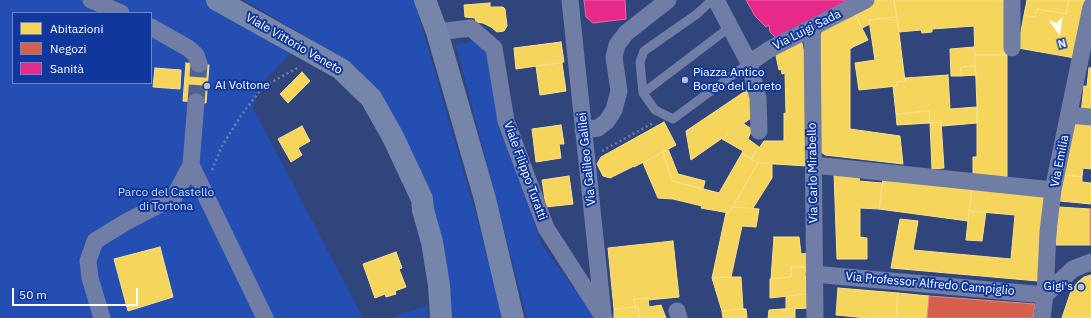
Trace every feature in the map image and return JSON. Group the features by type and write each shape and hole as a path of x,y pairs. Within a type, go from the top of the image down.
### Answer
{"street":[{"path":"91,0 119,12"},
{"name":"Viale Vittorio Veneto","path":"217,0 341,69 371,98 393,137 422,199 423,210 432,242 439,285 441,318"},
{"path":"425,0 437,32 485,199 513,318"},
{"name":"Via Galileo Galilei","path":"570,0 604,318"},
{"path":"583,130 598,128 607,121 614,110 619,91 614,57 617,45 626,33 668,0"},
{"path":"716,0 749,63 758,98 759,131"},
{"name":"Via Luigi Sada","path":"749,63 770,49 866,0"},
{"path":"1012,0 1012,41"},
{"name":"Via Emilia","path":"1042,318 1045,295 1049,190 1069,115 1086,62 1091,7"},
{"path":"152,28 188,48 196,55 199,64"},
{"name":"Viale Filippo Turatti","path":"437,32 471,28 494,48 506,121 546,228 604,318"},
{"name":"Via Carlo Mirabello","path":"812,28 815,318"},
{"path":"102,318 90,278 88,261 96,241 126,222 174,197 190,165 196,102"},
{"path":"1069,115 1091,117"},
{"path":"190,165 265,318"},
{"path":"814,165 1049,190"},
{"path":"1045,295 1073,269 1091,262"},
{"name":"Via Professor Alfredo Campiglio","path":"814,274 1045,295"}],"lane":[{"path":"712,0 697,14 644,51 640,62 643,93 655,110 673,119 749,63"},
{"path":"643,93 730,27"}],"path":[{"path":"203,191 222,146 242,114 263,87 317,56"},
{"path":"586,160 666,116"}],"green space":[{"name":"Parco del Castello di Tortona","path":"0,0 205,0 292,52 259,85 253,108 363,318 0,318"},
{"path":"244,0 414,0 504,318 449,318 430,201 327,49"},
{"path":"474,41 491,52 501,124 542,245 593,314 593,318 527,318 456,45"},
{"path":"427,305 428,318 391,318"}],"building: Abitazioni":[{"path":"876,0 894,0 897,17 869,20 870,24 862,28 854,12 869,2"},
{"path":"894,0 1006,0 1007,55 975,55 974,26 932,29 932,32 922,33 921,30 899,32"},
{"path":"1027,0 1069,0 1066,14 1037,9 1035,17 1024,15"},
{"path":"1069,0 1085,0 1075,58 1018,48 1024,15 1035,17 1037,9 1066,14"},
{"path":"490,3 490,7 503,7 505,9 507,26 504,31 497,32 483,23 476,22 475,18 465,17 464,5"},
{"path":"854,12 868,40 850,49 850,129 900,136 903,164 825,155 820,151 821,35 824,27"},
{"path":"897,17 905,81 897,82 897,86 859,90 855,63 875,60 869,20"},
{"path":"801,39 806,62 807,166 758,163 751,159 764,141 784,141 784,113 786,114 785,73 782,74 781,69 779,70 775,51"},
{"path":"561,42 564,62 516,69 514,48"},
{"path":"974,47 975,66 961,67 961,76 951,76 950,49"},
{"path":"975,55 1007,55 1007,177 973,177 973,157 977,157"},
{"path":"186,63 209,65 206,103 183,101"},
{"path":"562,63 566,91 540,95 536,66"},
{"path":"975,66 976,75 961,76 961,67"},
{"path":"155,68 181,70 180,89 153,87"},
{"path":"1089,68 1091,68 1091,87 1087,86"},
{"path":"302,72 310,81 288,103 280,94"},
{"path":"948,75 950,109 977,107 977,123 942,126 941,122 930,123 929,111 896,114 893,86 897,86 897,82 905,81 905,78"},
{"path":"1084,86 1091,87 1091,114 1081,114"},
{"path":"750,88 754,116 691,160 686,131"},
{"path":"929,111 930,123 897,125 896,114"},
{"path":"1073,118 1091,119 1091,169 1083,168 1082,177 1064,175"},
{"path":"664,122 676,145 610,178 603,176 597,164 601,157"},
{"path":"941,122 944,168 932,169 930,123"},
{"path":"744,124 752,129 748,139 759,147 751,159 742,153 743,151 722,139"},
{"path":"561,125 564,144 559,144 561,158 536,162 532,129"},
{"path":"302,126 310,141 298,148 302,155 291,162 278,139"},
{"path":"668,149 678,174 705,181 703,189 672,181 663,152"},
{"path":"663,152 672,181 719,193 742,153 758,163 729,213 701,208 702,206 673,199 658,198 643,163"},
{"path":"758,163 772,163 772,178 753,208 733,207"},
{"path":"834,173 860,175 859,181 882,183 879,209 860,208 860,237 867,238 867,259 837,259"},
{"path":"1064,175 1082,177 1082,182 1091,183 1091,204 1060,201"},
{"path":"569,176 573,204 546,207 542,180"},
{"path":"883,179 972,190 968,221 879,209"},
{"path":"972,188 1046,195 1038,281 891,268 900,219 918,221 913,250 1011,259 1015,215 969,211"},
{"path":"733,207 759,209 756,227 742,226 731,277 712,278 726,213 729,213"},
{"path":"1059,207 1090,209 1090,245 1056,245"},
{"path":"969,211 986,212 982,241 966,240"},
{"path":"774,237 799,237 801,254 809,253 810,267 791,267 791,277 771,279"},
{"path":"673,241 679,297 648,300 648,298 634,299 635,307 614,309 608,248"},
{"path":"160,247 173,297 128,311 114,259"},
{"path":"396,252 402,268 399,269 406,287 395,291 396,294 386,297 385,294 375,298 363,264"},
{"path":"791,267 806,267 806,294 770,298 770,279 791,277"},
{"path":"1091,275 1091,318 1062,318 1071,291 1084,277"},
{"path":"741,277 743,309 722,311 712,278"},
{"path":"838,288 898,293 896,318 867,318 836,315"},
{"path":"810,293 811,308 786,309 786,296"},
{"path":"898,293 929,296 927,318 896,318"},
{"path":"648,298 649,307 661,305 666,318 639,318 638,307 635,307 634,299"},
{"path":"638,307 639,318 614,318 614,309"},
{"path":"795,308 795,318 768,318 769,310"},
{"path":"746,309 747,318 723,318 722,311"}],"building: Negozi":[{"path":"1091,209 1091,245 1090,245"},
{"path":"929,296 1035,304 1033,318 927,318"}],"building: Sanità":[{"path":"584,0 625,0 626,19 593,23 586,17"},
{"path":"746,0 848,0 777,39 770,32 769,25 766,27 755,16"}],"tunnel":[{"path":"196,102 199,64"}],"place":[{"name":"Piazza Antico Borgo del Loreto","path":"685,80"},
{"name":"Al Voltone","path":"207,86"},
{"name":"Gigi's","path":"1081,287"}]}
